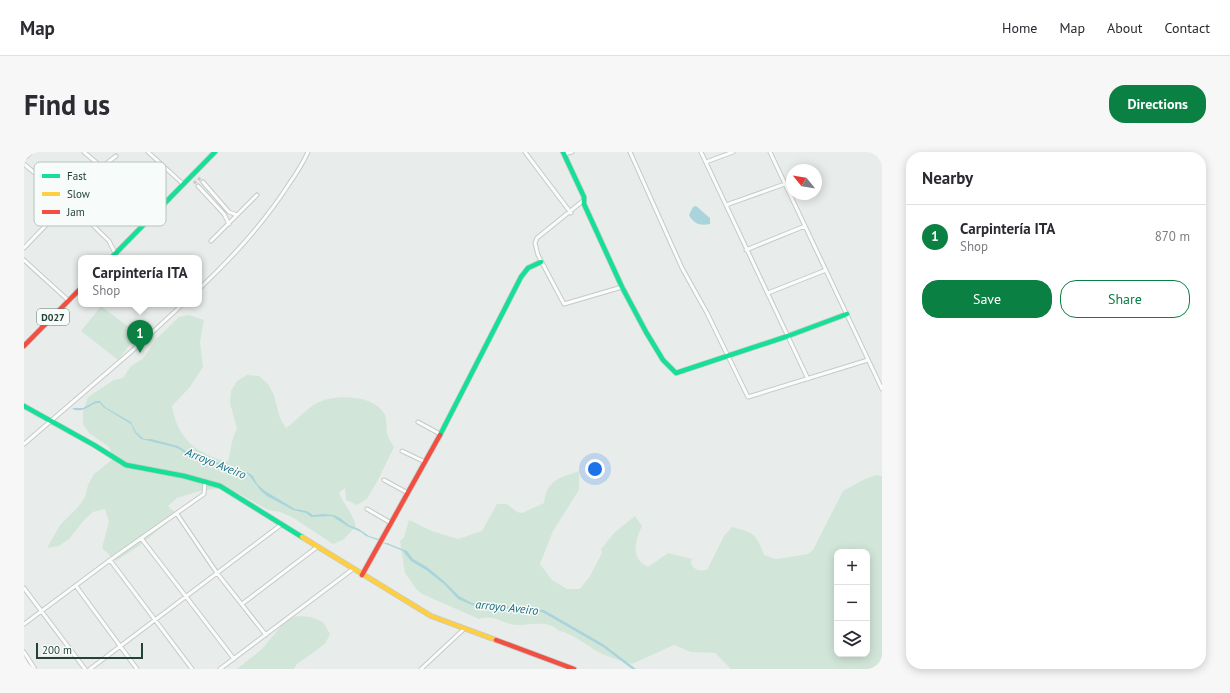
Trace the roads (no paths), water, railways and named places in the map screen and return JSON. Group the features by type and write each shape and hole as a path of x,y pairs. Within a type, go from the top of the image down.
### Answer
{"street":[{"path":"24,159 31,152"},
{"path":"84,152 96,162"},
{"path":"148,152 159,162"},
{"path":"166,201 214,152"},
{"path":"202,286 252,234 280,198 308,152"},
{"path":"525,152 571,213"},
{"path":"572,152 563,153 584,197 584,204 622,287 663,360 676,373 788,336 847,314"},
{"path":"630,152 682,268 707,313 748,397 868,360"},
{"path":"701,152 808,379"},
{"path":"706,162 733,152"},
{"path":"770,152 882,389"},
{"path":"108,162 116,156"},
{"path":"24,164 34,172"},
{"path":"166,168 184,184"},
{"path":"194,173 198,178"},
{"path":"190,177 194,181"},
{"path":"203,182 229,212 237,216"},
{"path":"726,204 785,184"},
{"path":"198,186 224,214 229,224"},
{"path":"211,241 258,195"},
{"path":"584,200 571,213 537,238 535,244 541,262 564,304 622,287"},
{"path":"24,248 45,226"},
{"path":"94,226 109,241 115,253 141,226"},
{"path":"746,250 805,226"},
{"path":"24,260 69,301"},
{"path":"362,575 440,434 521,276 528,268 541,262"},
{"path":"768,293 826,270"},
{"name":"D027","path":"24,346 78,291"},
{"path":"24,444 180,307"},
{"path":"24,406 94,445 126,465 205,481 227,490 362,575 431,616 574,669"},
{"path":"418,422 440,434"},
{"path":"402,451 425,462"},
{"path":"384,480 408,493"},
{"path":"24,624 110,560 204,494 205,481"},
{"path":"367,509 392,522"},
{"path":"177,514 217,573 266,635"},
{"path":"90,669 282,524"},
{"path":"141,538 234,658"},
{"path":"242,604 317,546"},
{"path":"110,560 192,669"},
{"path":"220,669 353,569"},
{"path":"76,586 137,669"},
{"path":"24,588 85,669"},
{"path":"421,669 464,629"},
{"path":"24,652 35,669"}],"water":[{"path":"696,206 710,218 710,224 698,224 691,218 689,215 693,207"},
{"name":"Arroyo Aveiro","path":"96,401 100,401 105,407 131,422 136,432 144,439 151,439 178,446 192,455 202,456 249,473 253,476 257,484 265,491 295,509 307,511 313,515 334,515 349,525 359,529 369,536 379,539 380,541 366,536 332,516 311,517 306,513 293,510 267,496 261,491 248,474 213,463 200,457 188,455 174,447 141,439 135,433 131,424 103,407 100,403 93,404 81,410 72,409 83,408"},
{"path":"387,543 407,551 413,559 427,567 459,596 472,603 486,605 486,607 472,605 458,599 444,584 411,561 403,551 386,544"},
{"path":"490,605 544,610 603,644 636,669 632,669 603,647 542,612 490,607"}],"waterway":[{"name":"arroyo Aveiro","path":"384,543 388,544"}],"tunnel":[{"path":"198,178 203,182"},
{"path":"194,181 198,186"}],"place":[{"name":"Carpintería ITA","path":"140,353"}]}
